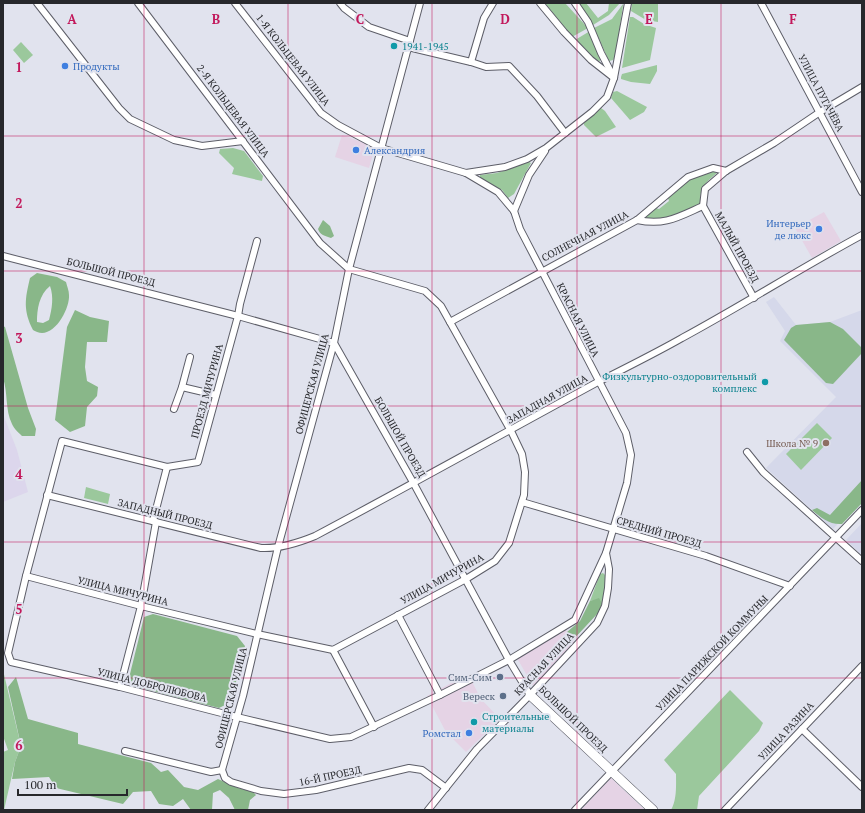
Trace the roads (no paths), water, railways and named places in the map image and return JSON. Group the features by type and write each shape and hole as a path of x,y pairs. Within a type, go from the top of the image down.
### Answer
{"street":[{"path":"37,3 119,108 130,119 174,140 202,146 243,141"},
{"name":"2-Я КОЛЬЦЕВАЯ УЛИЦА","path":"138,3 311,232"},
{"name":"1-Я КОЛЬЦЕВАЯ УЛИЦА","path":"235,3 321,113 338,125 382,148 466,173"},
{"path":"340,3 344,8 369,27 409,44 486,67 509,66 537,96 565,133"},
{"name":"ОФИЦЕРСКАЯ УЛИЦА","path":"222,770 238,717 278,547 334,342 349,269 420,3"},
{"path":"471,62 484,18 493,3"},
{"path":"540,3 564,32 591,60 614,78"},
{"path":"575,3 588,22 601,53 614,78"},
{"path":"466,173 506,167 527,159 546,148 592,112 607,97 614,78 628,3"},
{"name":"УЛИЦА ПУГАЧЁВА","path":"761,3 862,192"},
{"path":"702,206 705,189 726,171 774,144 820,112 862,87"},
{"path":"514,211 529,175 546,148"},
{"path":"637,220 688,177 713,168 726,171"},
{"name":"КРАСНАЯ УЛИЦА","path":"466,173 498,192 514,211 520,229 598,382 626,433 631,455 627,483 606,553 575,620 510,660"},
{"name":"СОЛНЕЧНАЯ УЛИЦА","path":"450,322 637,220 651,222 668,221 702,206"},
{"name":"МАЛЫЙ ПРОЕЗД","path":"702,206 754,298"},
{"name":"УЛИЦА МИЧУРИНА","path":"26,576 257,634 334,650 495,561 509,543 524,495 522,454 511,431 441,306 425,290 349,269 320,243 311,232"},
{"name":"ЗАПАДНАЯ УЛИЦА","path":"278,547 300,542 315,536 414,484 598,382 683,338 862,235"},
{"name":"ПРОЕЗД МИЧУРИНА","path":"167,467 198,462 257,241"},
{"name":"БОЛЬШОЙ ПРОЕЗД","path":"3,256 334,342 530,695 653,810"},
{"path":"174,409 190,357"},
{"path":"182,387 216,395"},
{"path":"26,576 62,441 167,467 155,522 141,606 120,687"},
{"path":"747,452 763,472 862,561"},
{"name":"ЗАПАДНЫЙ ПРОЕЗД","path":"47,495 261,548 278,547"},
{"name":"СРЕДНИЙ ПРОЕЗД","path":"522,502 706,556 790,586"},
{"name":"УЛИЦА ПАРИЖСКОЙ КОММУНЫ","path":"576,810 862,510"},
{"name":"КРАСНАЯ УЛИЦА","path":"428,810 476,749 530,695 597,623 605,606 608,588 609,569 606,553"},
{"name":"УЛИЦА ДОБРОЛЮБОВА","path":"26,576 8,653 11,662 120,687 330,739 351,737 374,727 510,660"},
{"path":"398,615 440,695"},
{"path":"334,650 374,727"},
{"name":"УЛИЦА РАЗИНА","path":"725,810 862,666"},
{"path":"802,729 862,786"},
{"path":"125,750 211,772 222,770"},
{"name":"16-Й ПРОЕЗД","path":"222,770 225,778 231,782 261,791 284,794 316,790 409,768 422,770 446,788"}],"place":[{"name":"1941-1945","path":"394,46"},
{"name":"Продукты","path":"65,66"},
{"name":"Александрия","path":"356,150"},
{"name":"Интерьер де люкс","path":"819,229"},
{"name":"Физкультурно-оздоровительный комплекс","path":"765,382"},
{"name":"Школа № 9","path":"826,443"},
{"name":"Сим-Сим","path":"500,677"},
{"name":"Вереск","path":"503,696"},
{"name":"Строительные материалы","path":"474,722"},
{"name":"Ромстал","path":"469,733"}]}
